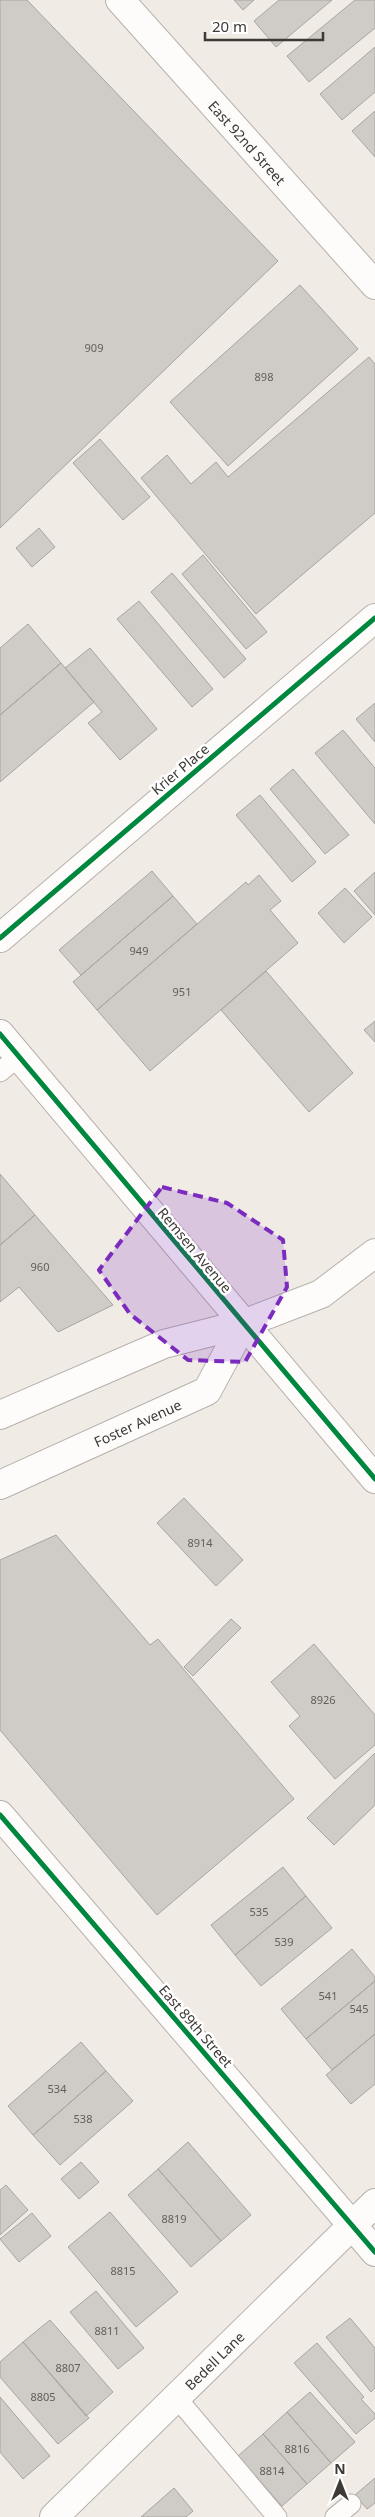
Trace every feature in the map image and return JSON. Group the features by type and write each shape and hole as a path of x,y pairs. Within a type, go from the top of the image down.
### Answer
{"street":[{"name":"East 92nd Street","path":"120,0 375,286"},
{"name":"Krier Place","path":"0,938 375,618"},
{"name":"Remsen Avenue","path":"0,1034 10,1064 243,1324 375,1479"},
{"path":"0,1416 164,1344 243,1324 321,1294 375,1253"},
{"name":"Foster Avenue","path":"0,1485 207,1391 243,1324"},
{"name":"East 89th Street","path":"0,1815 375,2252"},
{"name":"Bedell Lane","path":"54,2517 375,2203"}],"lane":[{"path":"176,2397 277,2517"},
{"path":"336,2517 351,2504"}],"highlighted area":[{"path":"162,1187 227,1203 283,1240 287,1287 245,1362 188,1360 130,1314 99,1270"}],"building":[{"path":"0,0 27,0 278,261 0,528"},
{"path":"234,0 254,0 243,10"},
{"path":"279,0 332,0 276,47 254,21"},
{"path":"355,0 375,0 375,28 309,82 287,56"},
{"path":"375,47 375,92 342,120 320,94"},
{"path":"375,111 375,157 352,131"},
{"path":"300,285 358,349 228,466 170,402"},
{"path":"369,357 375,364 375,513 256,614 141,478 167,455 191,484 216,462 228,477"},
{"path":"100,439 150,497 123,520 73,463"},
{"path":"39,528 55,547 32,567 16,548"},
{"path":"203,555 267,632 246,649 182,574"},
{"path":"172,573 246,659 224,678 151,592"},
{"path":"139,601 213,689 192,707 117,619"},
{"path":"28,624 61,663 0,715 0,648"},
{"path":"90,648 157,729 120,760 88,723 102,712 65,668"},
{"path":"61,663 94,702 0,782 0,715"},
{"path":"375,703 375,742 356,719"},
{"path":"343,730 375,768 375,824 315,753"},
{"path":"293,769 349,835 325,854 270,789"},
{"path":"260,795 316,862 292,882 236,815"},
{"path":"152,871 173,896 81,975 59,950"},
{"path":"375,872 375,915 354,891"},
{"path":"259,875 281,901 270,910 298,943 150,1071 97,1010 246,882 248,885"},
{"path":"345,888 372,917 344,943 318,913"},
{"path":"173,896 197,924 97,1010 73,982"},
{"path":"266,971 353,1073 309,1112 221,1010"},
{"path":"375,1021 375,1042 364,1030"},
{"path":"0,1174 35,1215 0,1245"},
{"path":"35,1215 113,1305 58,1332 19,1287 0,1302 0,1245"},
{"path":"184,1498 243,1560 216,1586 157,1523"},
{"path":"56,1535 150,1645 158,1639 294,1799 157,1915 0,1730 0,1560"},
{"path":"231,1619 241,1628 193,1676 184,1667"},
{"path":"314,1644 375,1715 375,1745 335,1779 289,1726 300,1716 271,1682"},
{"path":"375,1753 375,1805 334,1845 307,1818"},
{"path":"283,1867 306,1896 235,1955 211,1925"},
{"path":"306,1896 332,1928 261,1986 235,1955"},
{"path":"352,1949 375,1977 375,1981 306,2039 281,2009"},
{"path":"375,1981 375,2034 332,2070 306,2039"},
{"path":"375,2034 375,2084 351,2104 326,2075"},
{"path":"81,2042 106,2071 33,2135 8,2106"},
{"path":"106,2071 133,2101 60,2165 33,2135"},
{"path":"188,2142 251,2215 221,2241 158,2169"},
{"path":"81,2162 99,2182 79,2199 61,2179"},
{"path":"158,2169 221,2241 191,2267 128,2195"},
{"path":"6,2185 28,2210 0,2235 0,2190"},
{"path":"110,2212 178,2292 136,2327 68,2247"},
{"path":"32,2213 51,2236 19,2262 0,2239"},
{"path":"96,2291 144,2348 118,2369 70,2312"},
{"path":"350,2318 375,2348 375,2388 371,2392 326,2337"},
{"path":"50,2320 113,2392 86,2416 23,2342"},
{"path":"23,2342 89,2418 58,2444 0,2377 0,2362"},
{"path":"317,2343 364,2397 361,2399 375,2414 375,2418 356,2434 294,2363"},
{"path":"310,2392 355,2442 331,2463 287,2412"},
{"path":"0,2397 50,2456 23,2479 0,2452"},
{"path":"287,2412 331,2463 307,2484 263,2434"},
{"path":"263,2434 307,2484 282,2506 238,2456"},
{"path":"375,2478 375,2503 367,2509 355,2495"},
{"path":"174,2488 193,2511 186,2517 141,2517"}],"cycle path":[{"path":"0,938 375,618"},
{"path":"0,1034 375,1479"},
{"path":"0,1815 375,2252"}]}
